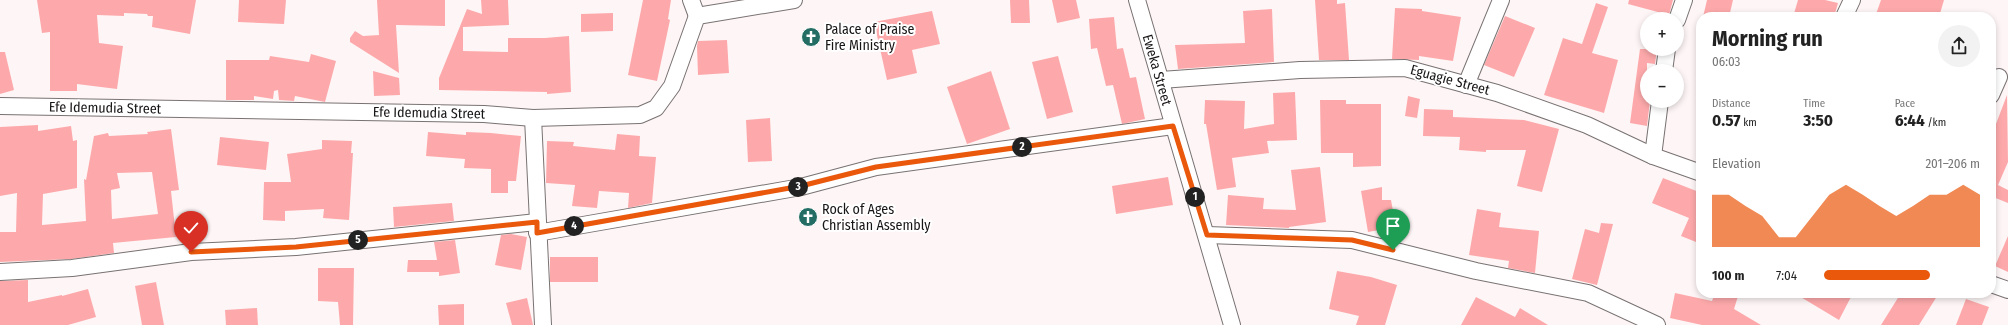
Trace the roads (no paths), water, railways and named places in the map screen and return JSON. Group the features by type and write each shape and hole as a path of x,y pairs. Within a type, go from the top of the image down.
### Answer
{"street":[{"path":"691,0 697,16 794,0"},
{"name":"Eweka Street","path":"1137,0 1173,126 1207,235 1232,325"},
{"path":"1466,85 1501,0"},
{"path":"1680,12 1684,0"},
{"path":"1846,12 1852,0"},
{"name":"Efe Idemudia Street","path":"0,106 484,114 533,118 640,115 656,108 672,86 697,16"},
{"name":"Eguagie Street","path":"1161,80 1300,70 1405,68 1497,93 1587,125 1653,156 1696,171"},
{"path":"1653,156 1659,108"},
{"path":"533,118 537,227 543,325"},
{"path":"0,272 72,268 191,252 296,247 537,227 801,186 876,167 1173,126"},
{"path":"1207,235 1352,240 1476,271 1588,293 1657,325"},
{"path":"1996,286 2008,290"}],"place":[{"name":"Palace of Praise Fire Ministry","path":"811,37"},
{"name":"Rock of Ages Christian Assembly","path":"808,217"}]}
